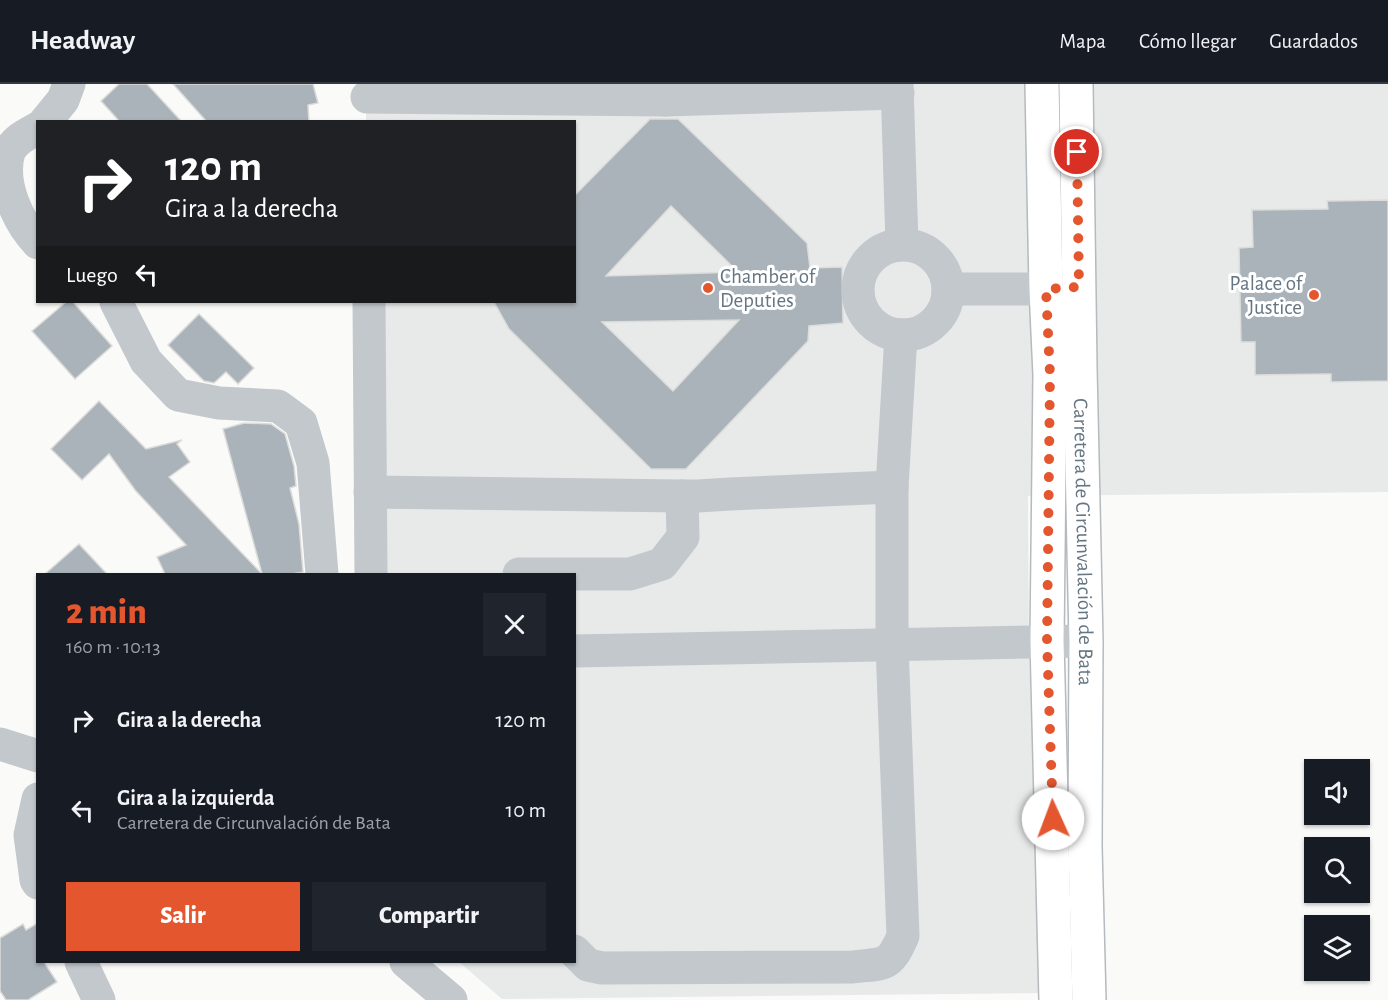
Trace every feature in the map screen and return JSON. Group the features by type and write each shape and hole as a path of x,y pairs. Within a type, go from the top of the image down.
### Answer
{"main road":[{"name":"Carretera de Circunvalación de Bata","path":"1042,84 1050,375 1047,641 1056,1000"},
{"name":"Carretera de Circunvalación de Bata","path":"1076,84 1086,641 1085,848 1089,1000"}],"street":[{"path":"47,120 63,100 69,84"},
{"path":"367,101 898,88 902,244"},
{"path":"36,129 18,140 9,151 4,178 16,213 36,240"},
{"path":"902,244 928,253 939,263 948,289 946,303 939,317 929,327 915,334 901,335 886,332 872,324 863,311 858,297 858,282 864,267 873,255 886,247 902,244"},
{"path":"948,289 1079,287"},
{"path":"117,303 146,361 178,395 219,403 278,406 301,423 314,463 322,573"},
{"path":"369,303 371,573"},
{"path":"576,953 588,964 602,968 853,967 886,963 896,953 903,936 892,645 892,487 901,335"},
{"path":"370,492 698,496 892,487"},
{"path":"576,574 630,574 662,564 684,537 682,496"},
{"path":"576,651 1086,641"},
{"path":"0,744 36,755"},
{"path":"36,808 30,835 36,880"},
{"path":"81,963 99,1000"},
{"path":"407,963 451,1000"}],"shaded area":[{"path":"366,84 1388,84 1388,492 1028,496 1029,655 1042,993 502,999 460,963 576,963 576,573 372,573 369,303 576,303 576,120 366,120"}],"building":[{"path":"119,84 147,84 180,120 118,120 101,101"},
{"path":"173,84 313,84 318,103 308,105 309,120 205,120"},
{"name":"Chamber of Deputies","path":"650,119 678,119 807,243 810,268 842,267 843,323 809,326 808,341 686,469 651,469 509,329 495,303 576,303 576,194","holes":["671,206 738,272 606,276","739,320 673,391 602,322"]},
{"name":"Palace of Justice","path":"1388,200 1388,381 1331,382 1331,374 1255,375 1255,342 1241,342 1239,248 1253,247 1252,210 1328,209 1327,201"},
{"path":"65,303 74,303 112,346 75,379 32,331"},
{"path":"199,314 254,368 238,384 226,372 214,383 204,381 168,345"},
{"path":"99,401 146,449 182,440 177,444 190,462 169,477 261,573 165,573 157,557 186,545 135,490 109,454 82,480 51,449"},
{"path":"244,423 271,424 285,434 294,466 296,486 290,488 299,524 303,572 262,573 223,429"},
{"path":"79,544 106,573 46,573"},
{"path":"23,924 26,930 36,924 36,963 45,963 57,982 28,1000 6,1000 0,991 0,938"}],"place":[{"name":"Chamber of Deputies","path":"708,288"},
{"name":"Palace of Justice","path":"1314,295"}],"route":[{"path":"1053,819 1047,641 1050,375 1046,289 1079,287 1077,152"}]}
